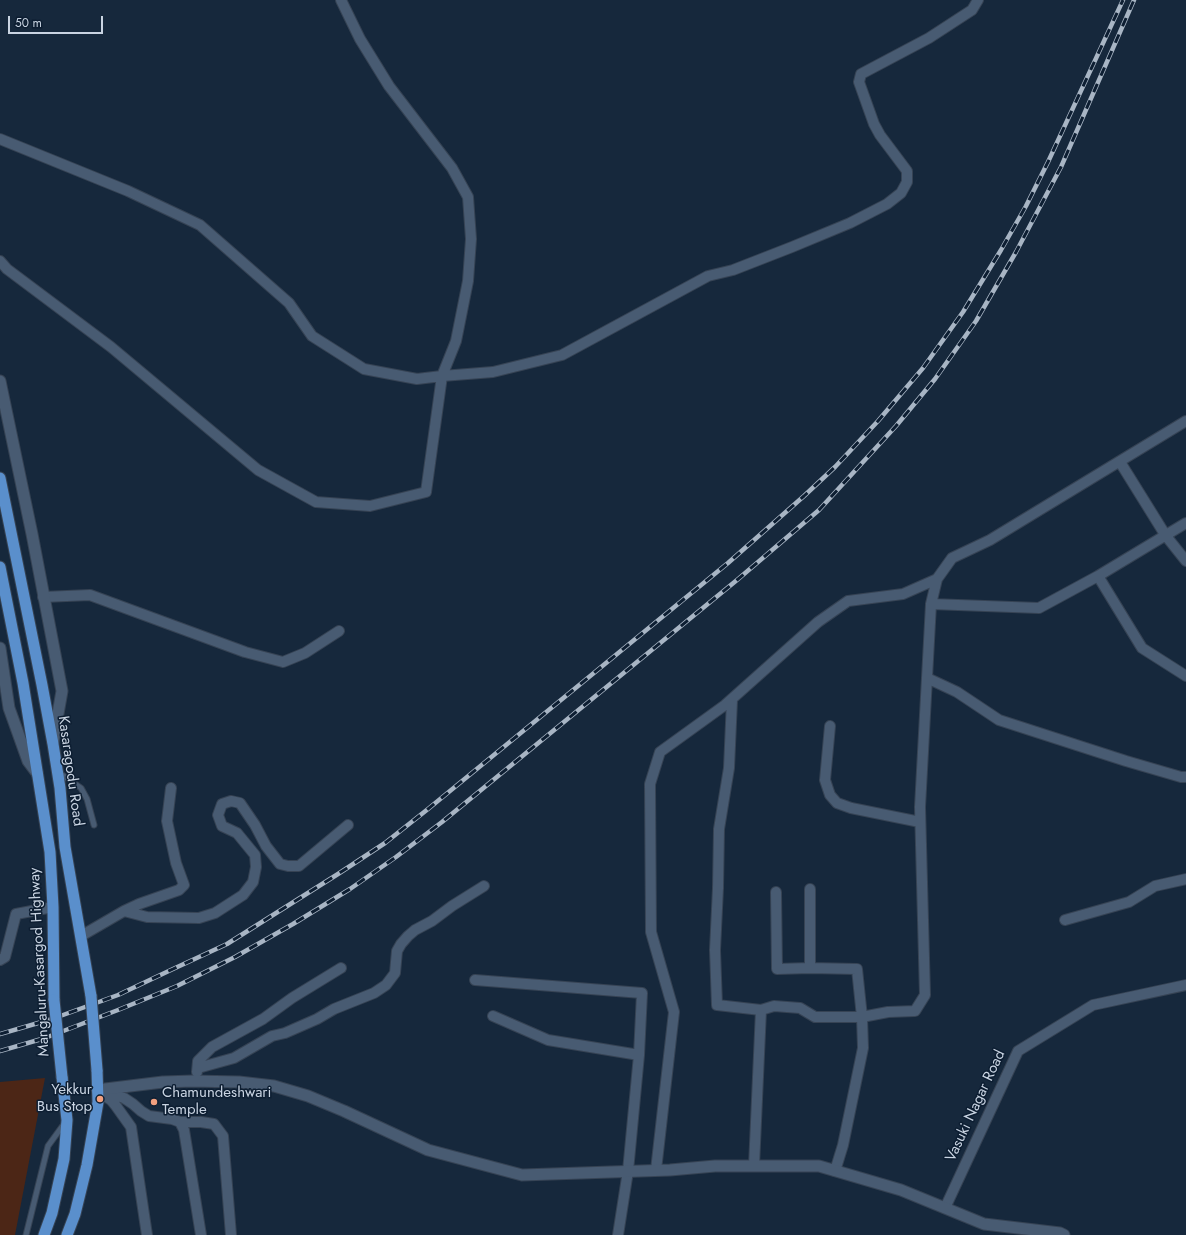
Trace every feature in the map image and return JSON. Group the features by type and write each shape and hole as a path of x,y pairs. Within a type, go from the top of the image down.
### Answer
{"highway":[{"name":"Kasaragodu Road","path":"0,478 53,744 65,847 91,996 98,1102 87,1165 75,1214 67,1235"},
{"path":"0,567 23,683 37,773"},
{"name":"Mangaluru-Kasargod Highway","path":"37,773 50,852 53,907 54,1000 67,1120 64,1159 52,1213 44,1235"}],"street":[{"path":"0,261 7,270 111,347 258,470 316,502 370,506 426,492 442,376 456,341 468,281 472,239 468,197 452,168 389,86 360,39 341,0"},
{"path":"0,139 128,191 200,225 289,303 312,336 364,369 417,379 493,372 562,355 708,276 733,270 792,247 887,204 901,193 907,182 908,171 880,135 874,124 859,82 861,74 929,38 972,10 978,0"},
{"path":"0,381 62,691 53,744"},
{"path":"732,700 729,768 719,829 715,950 717,1005 761,1010 774,1006 800,1008 815,1017 862,1017 888,1012 915,1011 924,995 920,807 931,604 937,579 952,558 990,540 1186,421"},
{"path":"1120,462 1166,536 1186,561"},
{"path":"931,604 1039,608 1098,576 1186,523"},
{"path":"1098,576 1142,648 1186,676"},
{"path":"656,1170 674,1012 651,932 650,784 660,752 732,700 818,622 848,601 903,594 937,579"},
{"path":"43,597 90,595 245,652 283,662 306,653 339,631"},
{"path":"0,648 9,708 28,761 37,773"},
{"path":"927,678 957,692 999,720 1126,761 1181,777 1186,777"},
{"path":"830,726 825,780 830,795 837,802 851,808 920,822"},
{"path":"81,936 124,911 179,890 184,885 176,863 167,821 171,788"},
{"path":"124,911 147,917 199,918 215,913 243,895 253,882 256,867 255,855 237,833 222,826 218,815 222,804 231,801 240,803 280,864 288,866 299,866 348,825"},
{"path":"1066,920 1129,902 1155,886 1186,879"},
{"path":"198,1068 234,1058 272,1036 285,1033 374,993 386,985 395,973 397,951 400,944 408,936 484,886"},
{"path":"810,889 810,968"},
{"path":"776,892 777,969 858,969 863,1048 843,1145 835,1170"},
{"path":"0,960 5,957 16,914 53,907"},
{"path":"193,1081 197,1073 198,1061 212,1047 263,1019 292,998 341,968"},
{"path":"475,980 642,993 628,1171 618,1235"},
{"name":"Vasuki Nagar Road","path":"945,1208 1018,1051 1093,1005 1186,985"},
{"path":"754,1166 761,1010"},
{"path":"493,1016 548,1040 638,1055"},
{"path":"97,1090 163,1082 193,1081 239,1082 274,1086 308,1096 428,1150 522,1175 656,1170 715,1166 819,1166 901,1190 984,1224 1060,1233 1064,1235"},
{"path":"97,1090 124,1098 149,1116 172,1119 180,1122 201,1122 214,1124 223,1136 231,1235"},
{"path":"97,1090 111,1100 131,1127 147,1235"},
{"path":"131,1127 134,1122 145,1114"},
{"path":"180,1122 184,1130 201,1235"}],"lane":[{"path":"57,772 81,788 87,798 94,825"},
{"path":"26,1235 48,1146 67,1120"}],"shaded area":[{"path":"45,1078 15,1235 0,1235 0,1082"}],"railway":[{"path":"0,1034 52,1019 118,995 227,944 385,843 728,563 804,496 835,467 878,421 923,368 963,312 1026,206 1123,0"},
{"path":"0,1051 45,1038 177,986 235,957 350,889 396,857 442,822 737,580 819,510 896,426 935,379 976,321 1016,252 1061,167 1134,0"}],"place":[{"name":"Yekkur Bus Stop","path":"100,1099"},
{"name":"Chamundeshwari Temple","path":"154,1102"}]}
